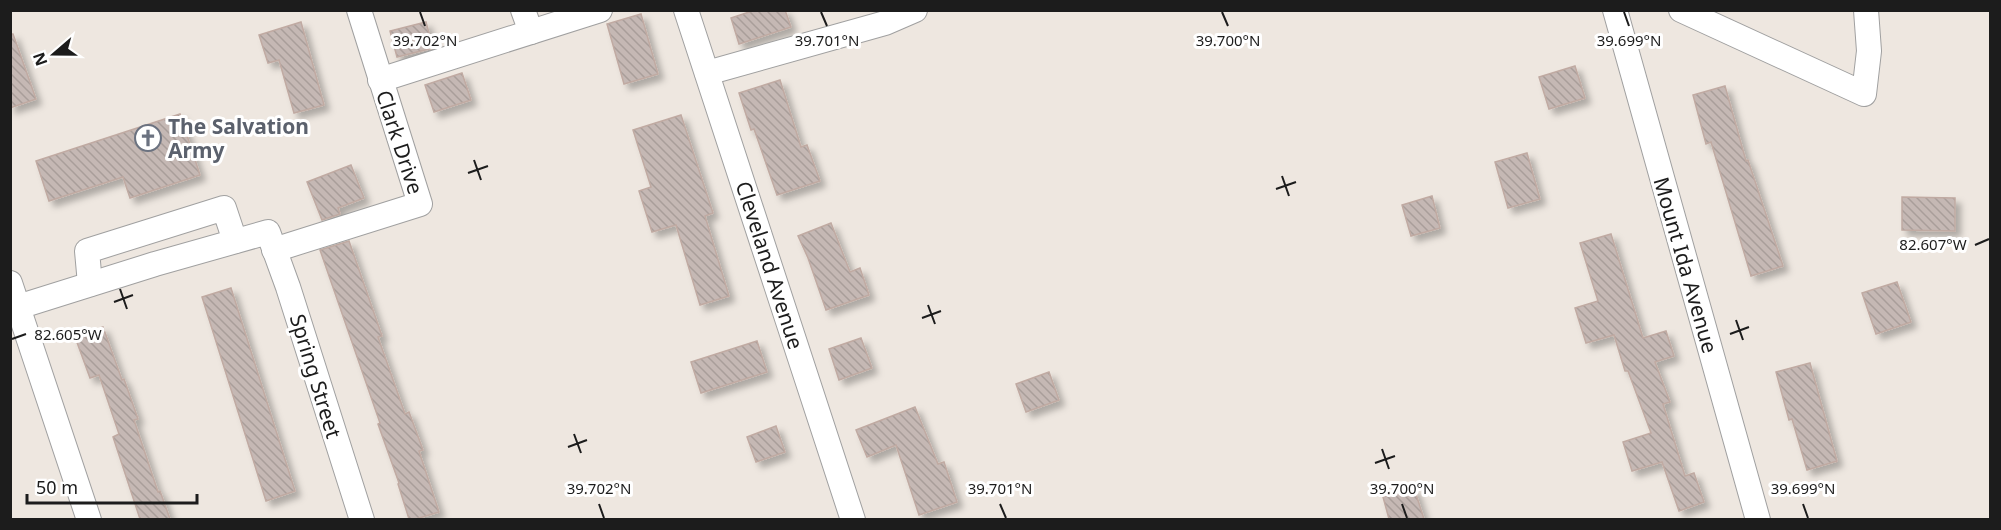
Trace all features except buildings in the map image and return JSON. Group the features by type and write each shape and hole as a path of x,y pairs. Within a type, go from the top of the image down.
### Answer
{"street":[{"name":"Clark Drive","path":"271,241 420,204 359,10"},
{"path":"380,80 527,21 600,10"},
{"name":"Cleveland Avenue","path":"686,10 853,519"},
{"path":"707,73 885,23 915,10"},
{"name":"Mount Ida Avenue","path":"1615,10 1758,519"},
{"path":"1681,10 1864,94 1869,51 1866,10"},
{"path":"90,284 87,251 224,208 236,241"},
{"path":"18,307 236,241 271,241"},
{"name":"Spring Street","path":"271,241 288,287 362,519"},
{"path":"10,283 89,519"}],"place":[{"name":"The Salvation Army","path":"148,138"}]}
